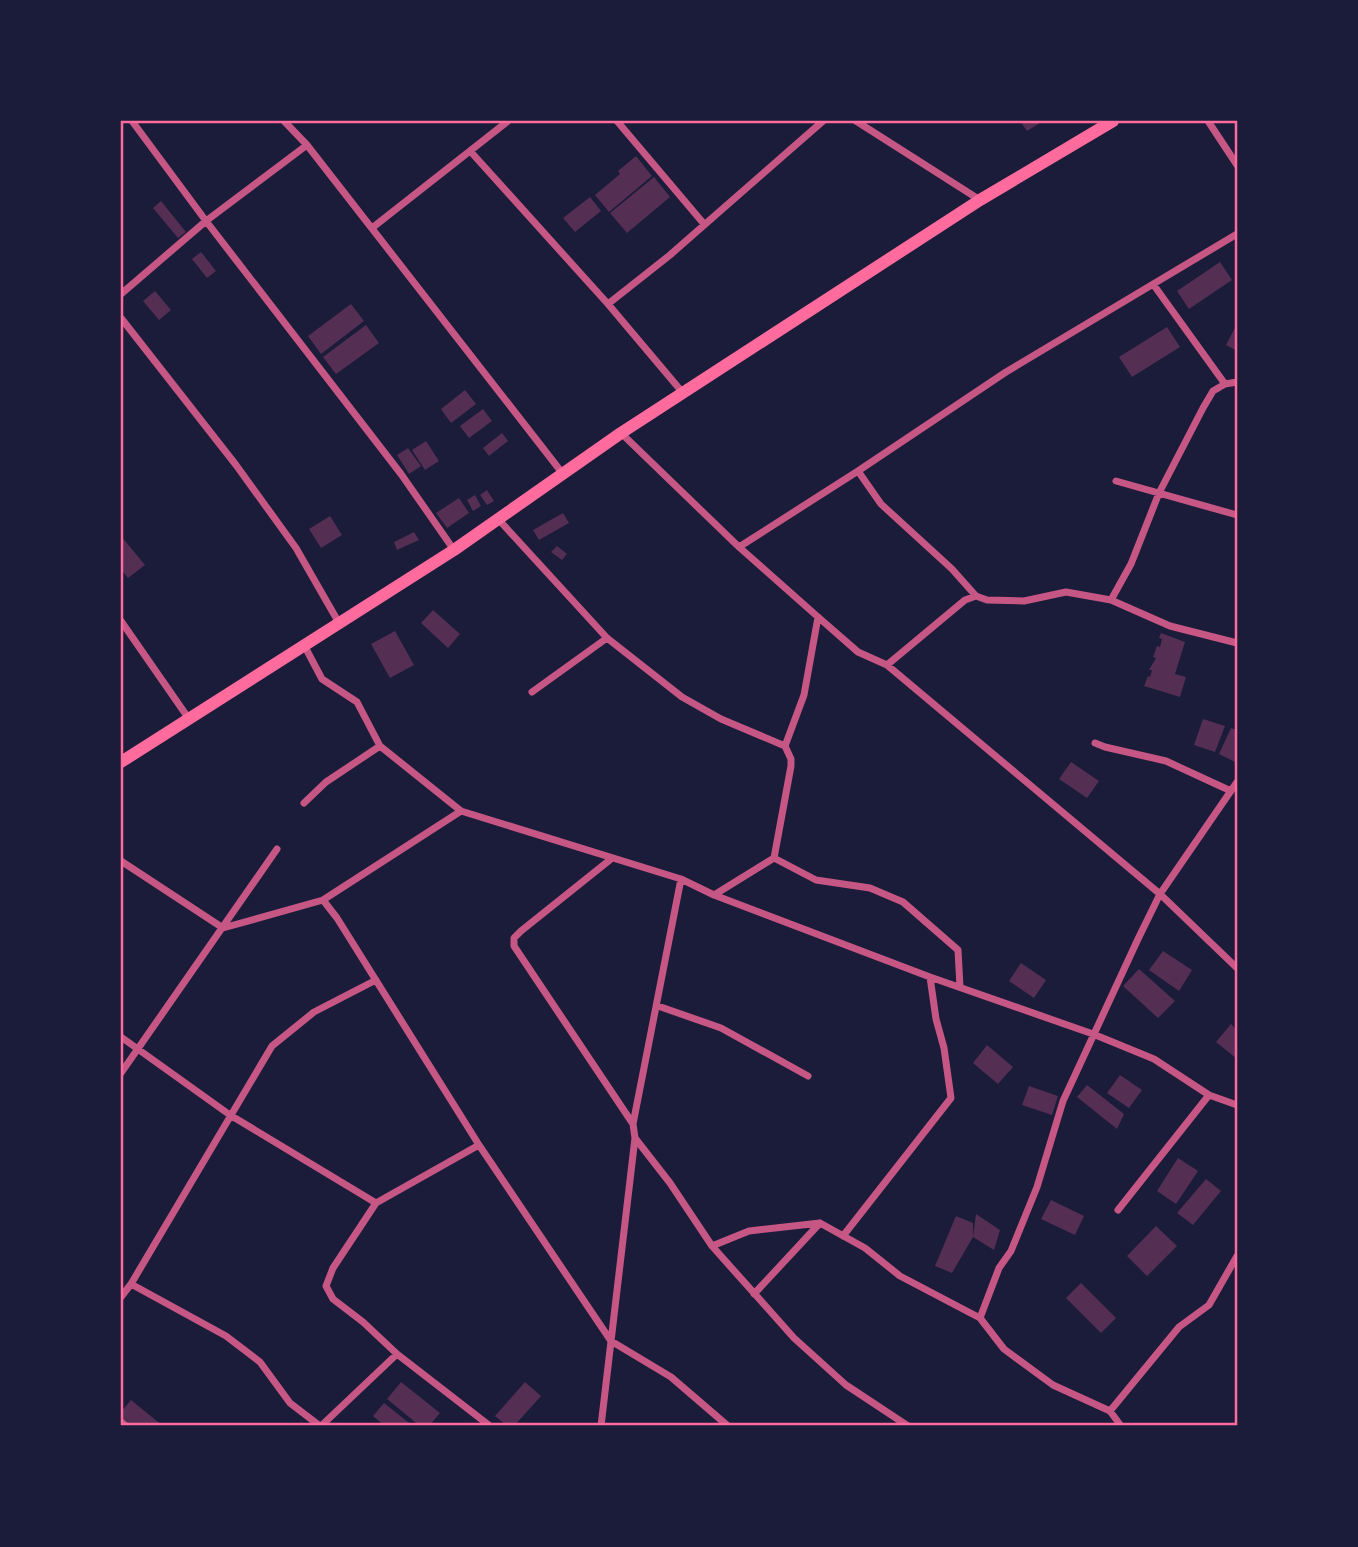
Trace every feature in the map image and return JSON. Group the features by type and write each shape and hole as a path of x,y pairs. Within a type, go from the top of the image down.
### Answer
{"main road":[{"path":"121,762 454,550 621,433 980,200 1113,121"}],"street":[{"path":"132,121 401,474 454,550"},
{"path":"284,121 307,145 564,475"},
{"path":"372,228 508,121"},
{"path":"617,121 704,224"},
{"path":"608,304 649,272 823,121"},
{"path":"856,121 980,200"},
{"path":"1208,121 1237,165"},
{"path":"121,294 206,221 307,145"},
{"path":"471,152 608,304 683,393"},
{"path":"739,547 1006,372 1237,234"},
{"path":"1153,284 1226,384"},
{"path":"121,318 236,465 296,548 339,623"},
{"path":"1111,600 1131,564 1160,493 1203,408 1213,391 1237,382"},
{"path":"621,433 739,547 858,652 887,665 1160,894 1237,968"},
{"path":"858,471 881,504 952,569 976,596 987,600 1024,601 1066,592 1111,600 1170,626 1237,643"},
{"path":"1116,481 1237,515"},
{"path":"499,520 607,638 682,696 721,719 785,746 791,766 774,858 714,895"},
{"path":"887,665 965,600 976,596"},
{"path":"785,746 804,695 818,617"},
{"path":"121,621 188,719"},
{"path":"531,692 607,638"},
{"path":"304,645 322,679 357,702 380,746 461,811 681,879 714,895 930,977 1093,1034 1154,1059 1209,1095 1237,1105"},
{"path":"1095,743 1166,761 1231,791"},
{"path":"304,803 326,782 380,746"},
{"path":"980,1318 999,1268 1011,1251 1037,1187 1063,1101 1160,894 1237,782"},
{"path":"121,860 223,928 323,900 461,811"},
{"path":"121,1073 277,849"},
{"path":"774,858 817,880 870,888 903,902 958,950 960,987"},
{"path":"611,859 521,931 514,938 514,946 633,1124"},
{"path":"601,1426 635,1138 633,1124 681,879"},
{"path":"323,900 611,1341 671,1377 728,1426"},
{"path":"843,1236 951,1098 930,977"},
{"path":"121,1297 272,1046 314,1012 376,981"},
{"path":"658,1006 721,1028 808,1076"},
{"path":"121,1037 230,1115 376,1203"},
{"path":"1118,1210 1209,1095"},
{"path":"635,1138 670,1183 712,1246 794,1338 846,1385 908,1426"},
{"path":"480,1144 376,1203 333,1268 326,1286 333,1299 363,1322 397,1354 490,1426"},
{"path":"754,1294 820,1223"},
{"path":"712,1246 749,1231 820,1223 865,1248 900,1276 980,1318 1004,1349 1053,1385 1110,1411 1121,1426"},
{"path":"1110,1411 1179,1328 1209,1306 1237,1256"},
{"path":"131,1284 226,1336 252,1355 290,1403 320,1426 397,1354"},
{"path":"121,1422 126,1426"}],"building":[{"path":"1020,121 1043,121 1027,131"},
{"path":"636,156 652,176 609,212 595,195"},
{"path":"654,177 670,197 627,233 610,213"},
{"path":"590,197 601,211 575,232 563,218"},
{"path":"161,201 186,232 178,238 153,208"},
{"path":"201,252 216,271 207,278 192,259"},
{"path":"1220,262 1232,280 1189,309 1177,291"},
{"path":"155,291 171,310 159,320 143,301"},
{"path":"351,304 364,321 321,354 308,336"},
{"path":"1237,324 1237,351 1226,345"},
{"path":"366,325 379,343 336,374 323,357"},
{"path":"1167,327 1180,347 1132,377 1119,357"},
{"path":"465,390 476,404 451,423 441,409"},
{"path":"483,409 492,421 469,438 460,426"},
{"path":"502,433 508,441 489,456 483,448"},
{"path":"426,441 439,461 425,470 412,450"},
{"path":"408,448 421,466 409,474 397,455"},
{"path":"487,490 494,501 487,505 480,495"},
{"path":"475,495 481,506 473,511 467,500"},
{"path":"459,498 469,513 447,528 436,513"},
{"path":"563,513 569,523 539,540 533,530"},
{"path":"330,516 342,535 321,548 309,529"},
{"path":"414,532 419,540 397,550 394,542"},
{"path":"121,536 145,565 128,578 121,569"},
{"path":"557,546 567,554 562,560 551,552"},
{"path":"433,610 460,634 448,648 421,623"},
{"path":"395,631 414,665 390,678 371,644"},
{"path":"1161,633 1185,642 1175,674 1186,677 1180,697 1144,686 1148,676 1150,677 1152,670 1149,670 1156,658 1153,657 1157,646 1160,647"},
{"path":"1203,719 1225,726 1215,752 1194,745"},
{"path":"1231,728 1237,730 1237,763 1219,754"},
{"path":"1071,762 1099,781 1087,798 1059,779"},
{"path":"1163,951 1192,970 1179,991 1149,970"},
{"path":"1021,963 1046,980 1034,998 1009,981"},
{"path":"1139,969 1175,1001 1158,1018 1123,986"},
{"path":"1231,1024 1237,1030 1237,1059 1216,1042"},
{"path":"987,1045 1013,1067 998,1084 973,1063"},
{"path":"1120,1075 1142,1090 1129,1108 1107,1093"},
{"path":"1087,1085 1124,1114 1117,1129 1077,1097"},
{"path":"1029,1086 1058,1096 1052,1115 1022,1105"},
{"path":"1178,1158 1198,1171 1176,1204 1157,1191"},
{"path":"1206,1179 1221,1191 1193,1225 1177,1213"},
{"path":"1051,1200 1084,1216 1075,1235 1041,1219"},
{"path":"976,1214 1000,1230 994,1250 973,1237"},
{"path":"956,1216 973,1223 973,1237 952,1273 935,1266"},
{"path":"1156,1226 1177,1246 1147,1276 1127,1256"},
{"path":"1081,1283 1116,1318 1101,1333 1066,1298"},
{"path":"401,1382 440,1413 429,1426 420,1426 387,1399"},
{"path":"525,1382 541,1396 514,1426 507,1426 495,1416"},
{"path":"131,1400 163,1426 131,1426 121,1418 121,1412"},
{"path":"384,1403 413,1426 385,1426 373,1416"}]}
